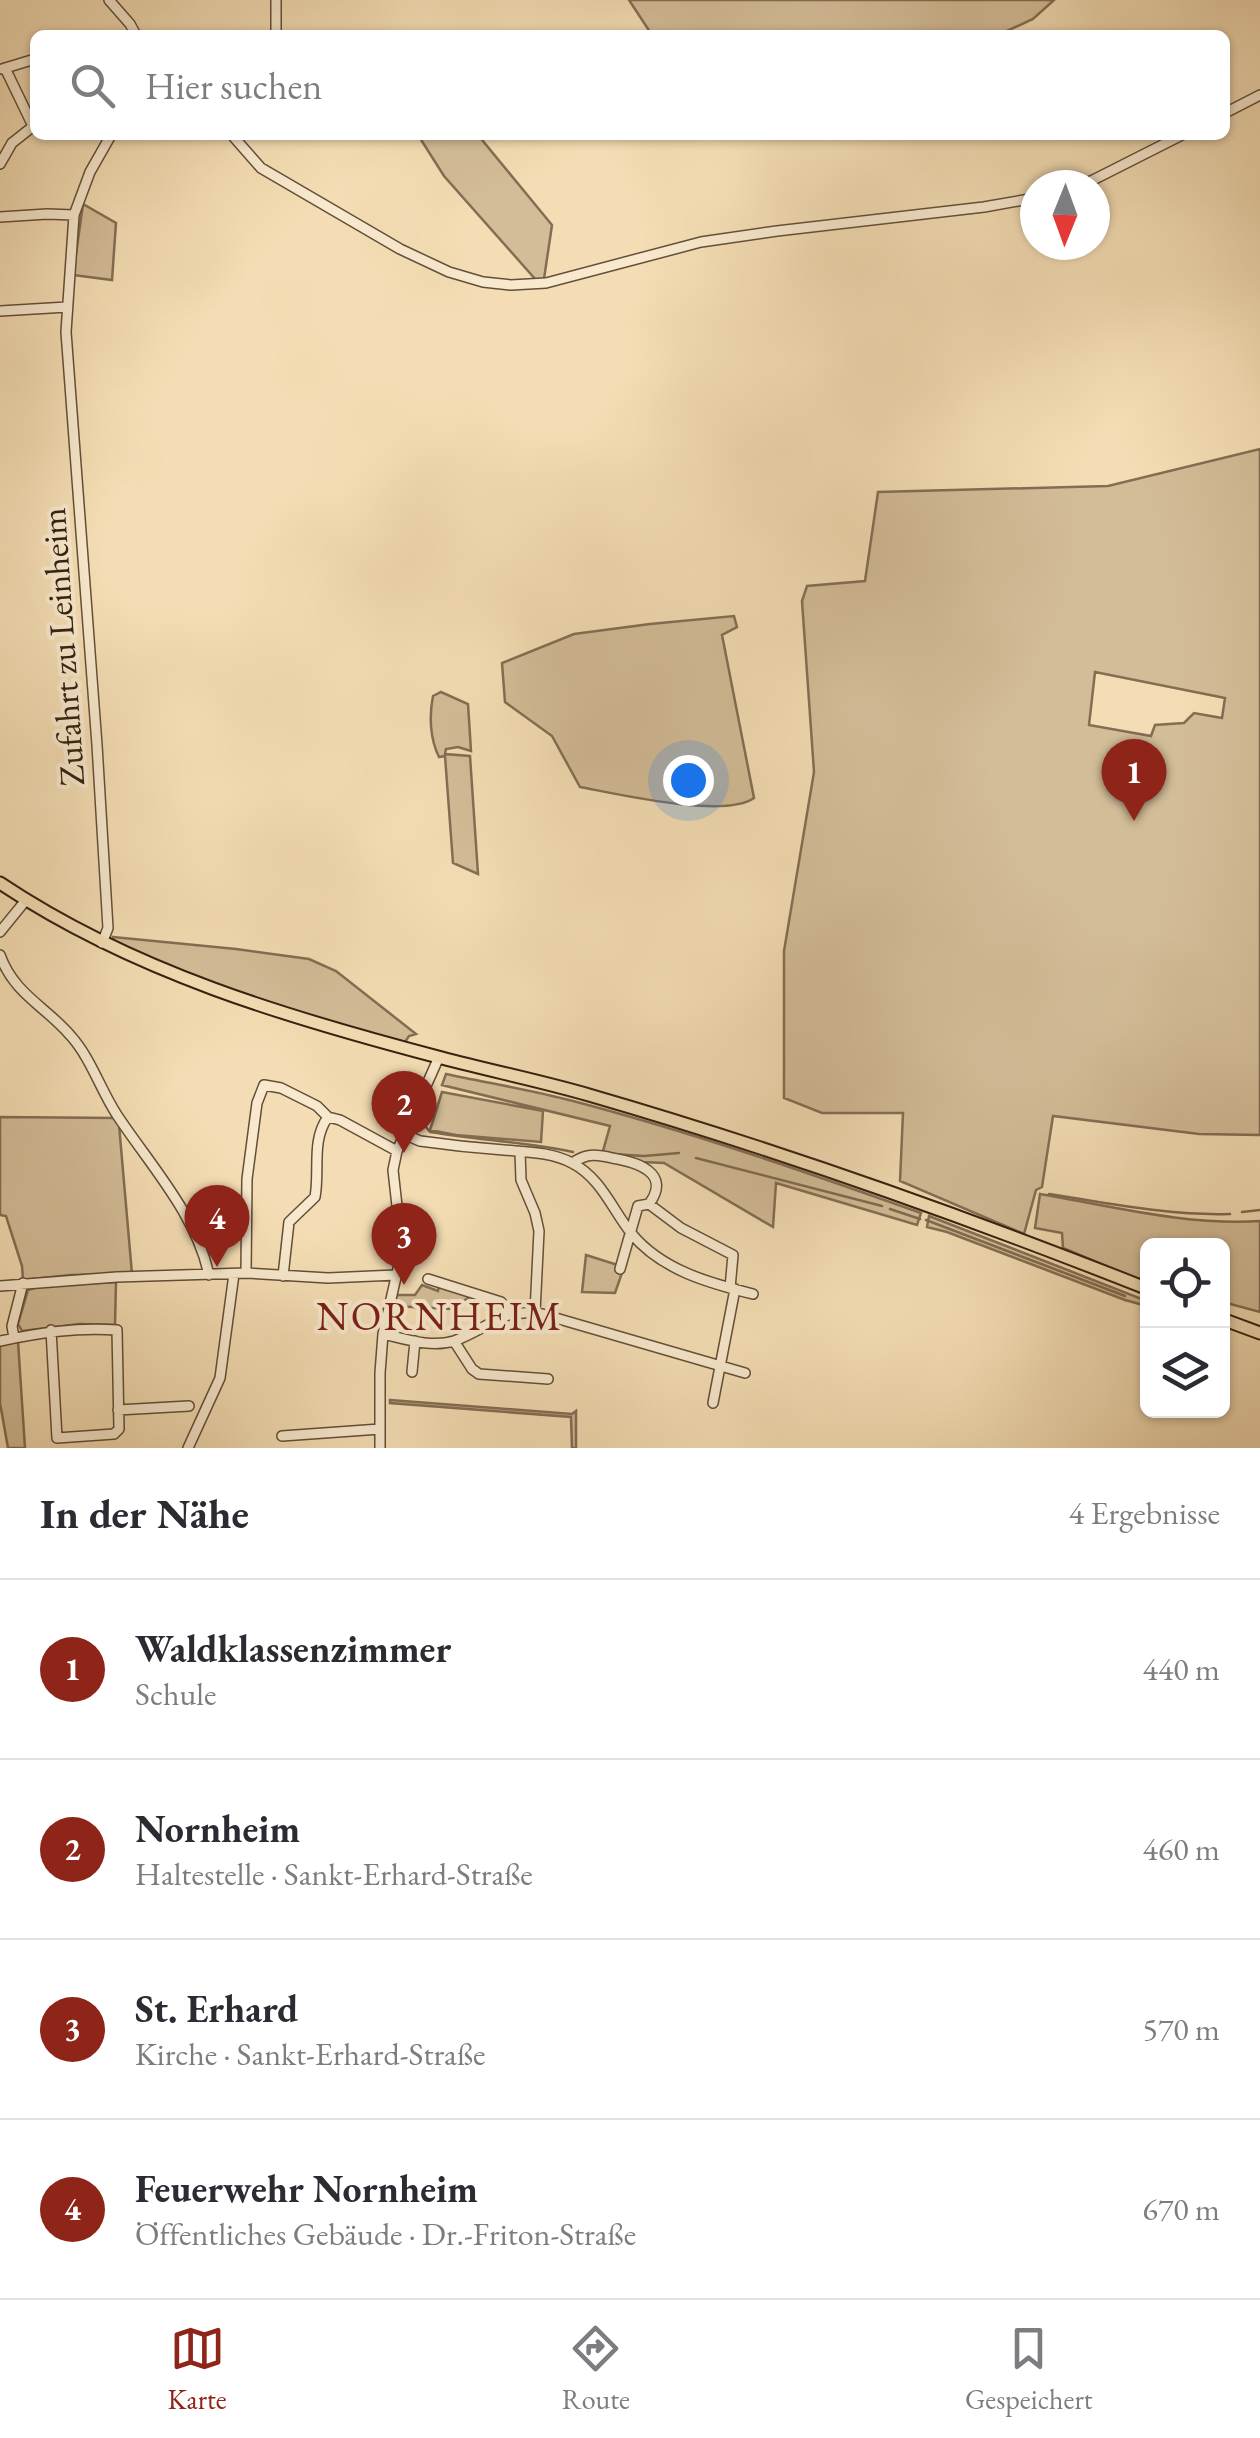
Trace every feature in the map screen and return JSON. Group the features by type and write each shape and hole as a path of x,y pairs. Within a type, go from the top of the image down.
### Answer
{"main road":[{"path":"0,883 102,943 263,1007 600,1098 765,1148 926,1204 1140,1286"},
{"path":"1230,1322 1260,1333"}],"street":[{"path":"109,0 133,30"},
{"path":"276,0 276,30"},
{"path":"30,61 2,69 30,120"},
{"path":"1230,111 1260,96"},
{"path":"0,164 12,144 30,129"},
{"name":"Zufahrt zu Leinheim","path":"102,943 108,928 100,782 66,306 74,215 90,172 108,140"},
{"path":"236,140 260,168 400,248 449,272 511,285 546,283 701,242 1020,201"},
{"path":"1110,171 1172,140"},
{"path":"0,217 74,215"},
{"path":"0,311 66,306"},
{"path":"0,932 26,900"},
{"path":"0,955 14,984 68,1032 85,1054 118,1115 188,1222 204,1251 208,1275"},
{"path":"380,1448 383,1334 402,1243 392,1172 440,1057"},
{"path":"246,1274 247,1178 261,1087 274,1086 317,1106 328,1117 398,1151"},
{"path":"283,1276 289,1222 314,1197 319,1139 328,1117"},
{"path":"406,1135 420,1142 550,1155 572,1163 596,1182 641,1245 693,1276 753,1294"},
{"path":"520,1152 521,1180 536,1213 539,1231 535,1312"},
{"path":"572,1163 593,1155 642,1165 654,1176 656,1194 649,1204 638,1206 620,1268"},
{"path":"649,1204 686,1232 733,1254 732,1289 713,1403"},
{"path":"188,1448 220,1378 234,1274"},
{"path":"0,1286 84,1278 396,1275"},
{"path":"428,1279 501,1302 512,1314"},
{"path":"14,1338 12,1326 24,1283"},
{"path":"383,1334 436,1344 454,1341 495,1319 535,1312 745,1373"},
{"path":"0,1341 51,1330 117,1330 118,1429 114,1434 57,1438 51,1330"},
{"path":"412,1372 415,1341"},
{"path":"454,1341 472,1370 479,1374 548,1379"},
{"path":"118,1410 189,1406"},
{"path":"282,1436 380,1429"}],"shaded area":[{"path":"629,0 1054,0 1033,19 1009,30 649,30"},
{"path":"421,140 482,140 552,225 544,279 536,280 444,176"},
{"path":"83,204 116,223 112,280 73,275"},
{"path":"1260,449 1260,1135 1199,1134 1053,1116 1042,1187 1036,1190 1024,1234 900,1181 903,1113 822,1113 784,1098 784,951 814,772 802,601 807,586 865,581 878,492 1108,486","holes":["1095,672 1225,698 1222,718 1194,713 1184,723 1155,725 1151,736 1089,725"]},
{"path":"734,616 737,627 722,635 754,798 739,804 696,806 580,787 552,736 505,702 502,663 574,634"},
{"path":"441,692 468,704 471,751 458,747 446,749 445,754 470,756 478,874 453,863 445,756 439,757 431,727 433,696"},
{"path":"113,937 309,959 336,971 416,1034 405,1042 237,994 114,944"},
{"path":"446,1074 557,1097 661,1126 921,1213 917,1225 776,1183 773,1227 664,1163 643,1162 603,1151 610,1126 442,1085"},
{"path":"442,1092 543,1111 541,1142 430,1130"},
{"path":"0,1117 117,1118 132,1274 23,1280 6,1216 0,1215"},
{"path":"1040,1194 1178,1218 1260,1221 1260,1312 1230,1304 1230,1238 1140,1238 1140,1280 1063,1248 1062,1233 1035,1228"},
{"path":"929,1216 1140,1298 1140,1304 947,1232 927,1227"},
{"path":"586,1255 621,1266 615,1293 582,1292"},
{"path":"116,1282 115,1325 80,1324 22,1331 18,1324 28,1290"},
{"path":"422,1285 438,1291 439,1285 471,1296 451,1309 393,1306 397,1295 415,1295"},
{"path":"18,1341 25,1448 8,1448 0,1403 0,1344"},
{"path":"390,1400 572,1414 576,1411 576,1448 572,1448 571,1417"}],"waterway":[{"path":"377,1096 411,1114"},
{"path":"422,1122 430,1132 573,1152"},
{"path":"612,1154 679,1153"},
{"path":"696,1158 882,1206"},
{"path":"1049,1194 1162,1211 1230,1214"},
{"path":"890,1209 920,1219"},
{"path":"1242,1212 1260,1210"},
{"path":"926,1220 1125,1296"}],"place":[{"name":"Waldklassenzimmer","path":"1134,821"},
{"name":"Nornheim","path":"404,1153"},
{"name":"Feuerwehr Nornheim","path":"217,1267"},
{"name":"St. Erhard","path":"404,1285"}],"district":[{"name":"NORNHEIM","path":"440,1316"}]}
